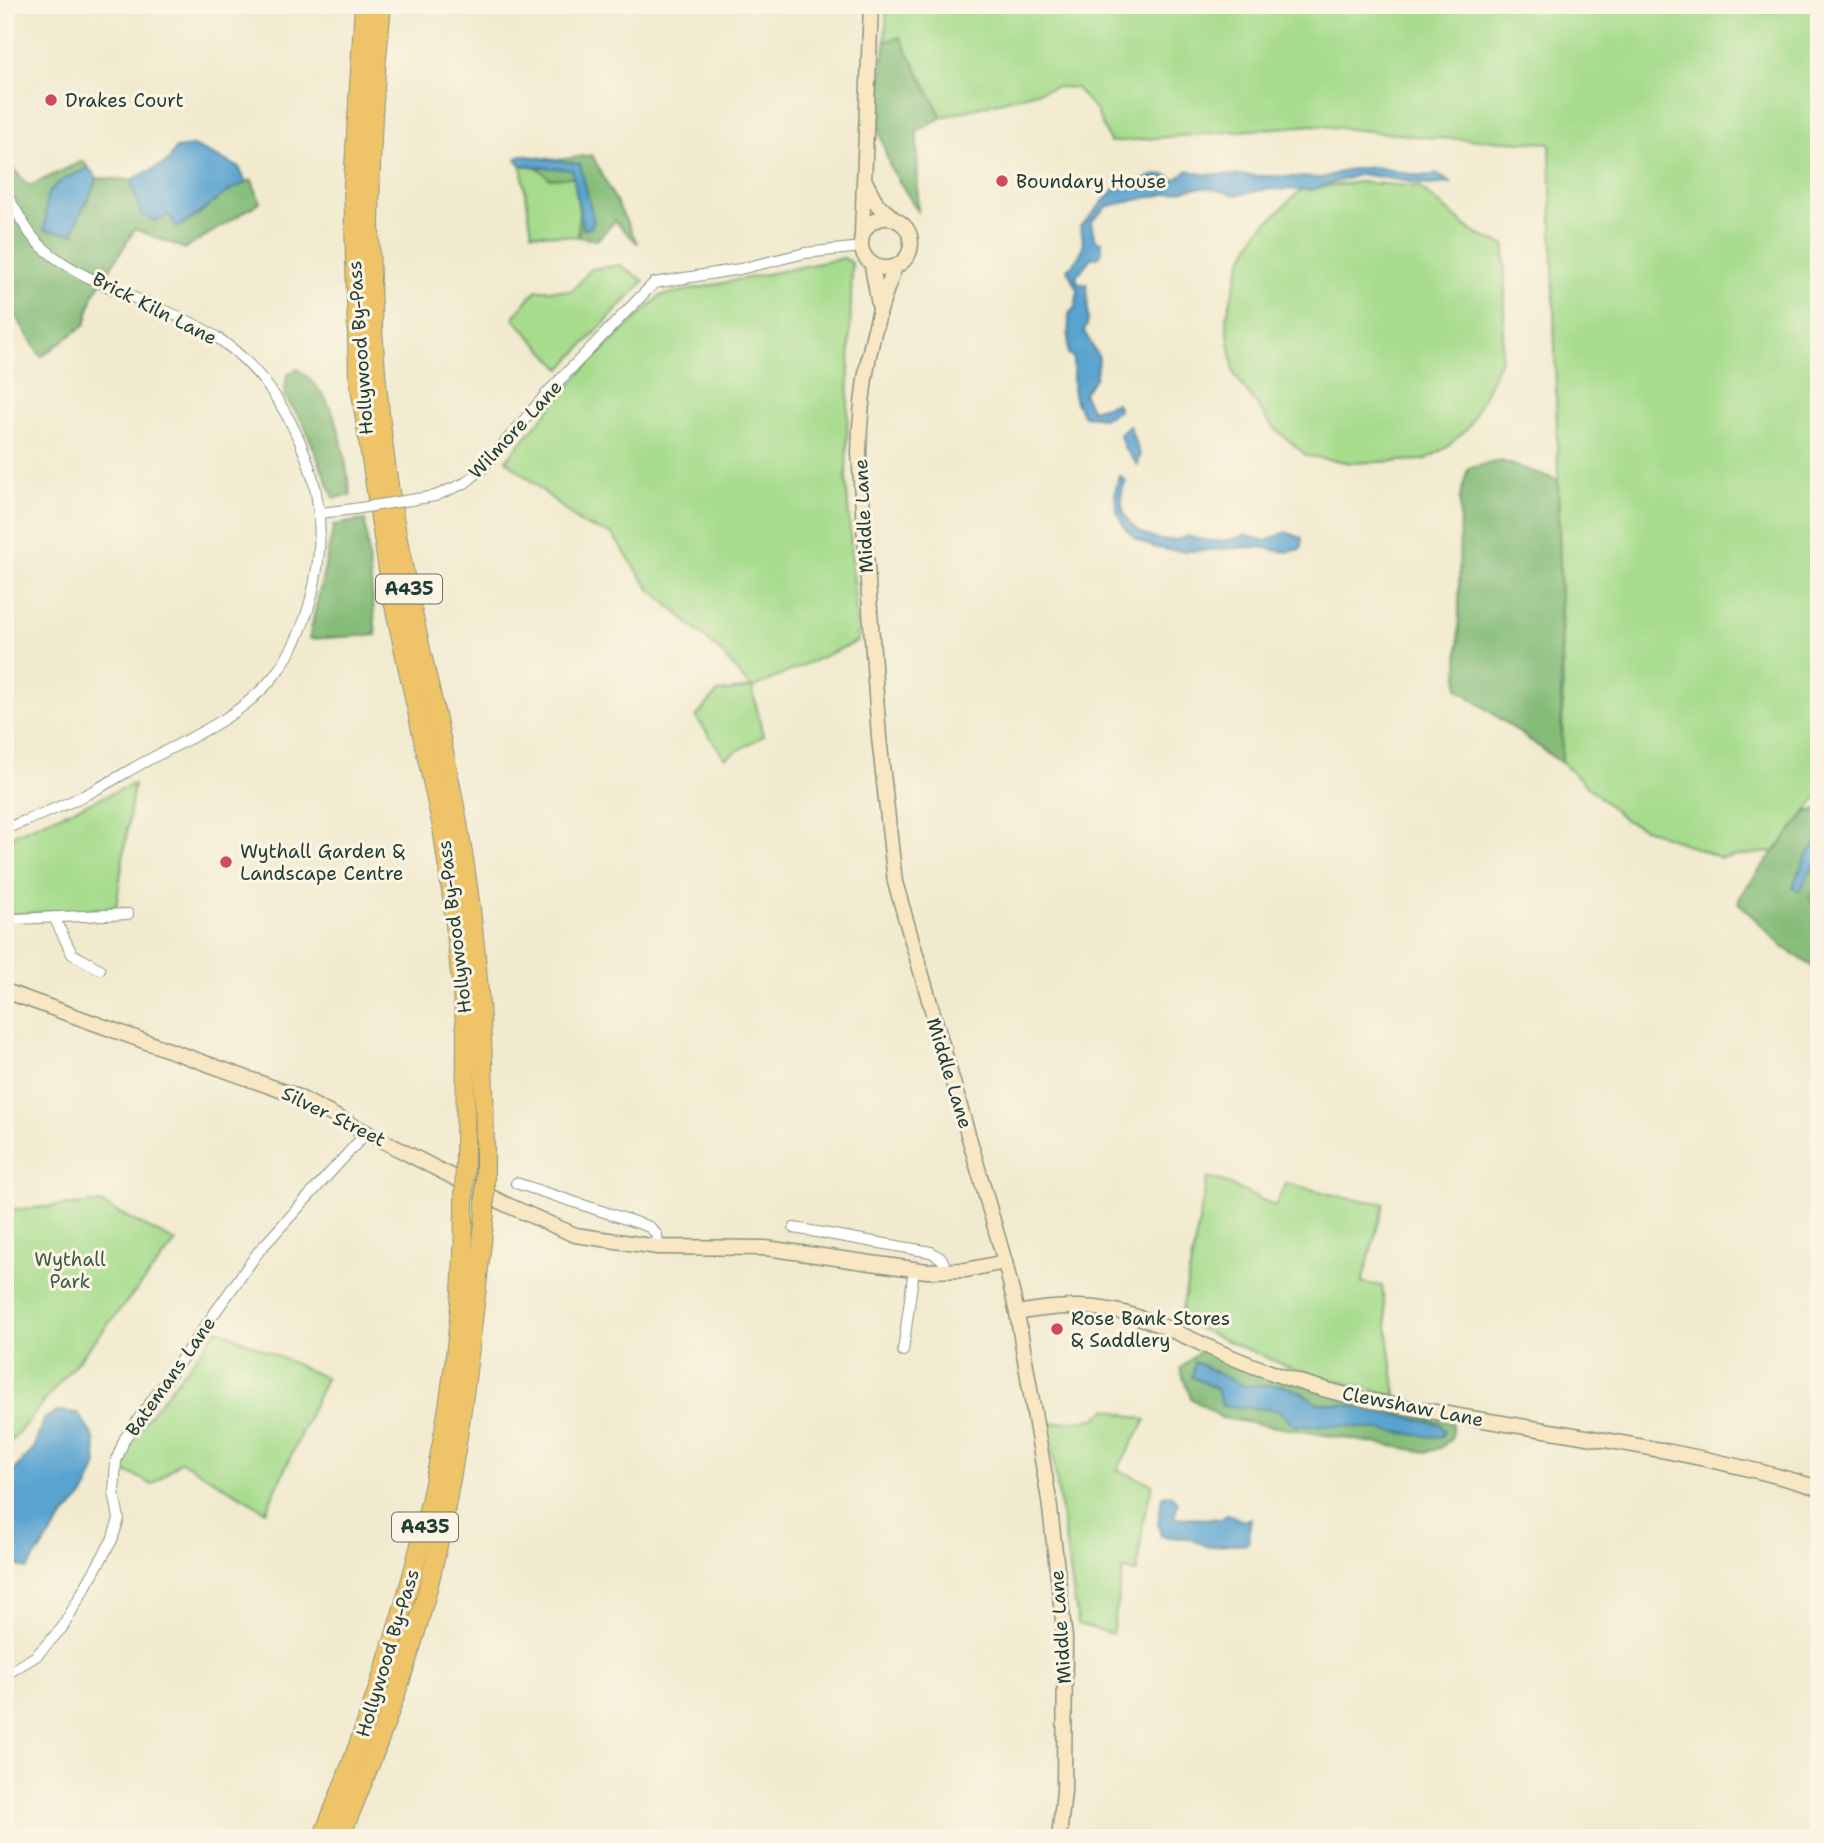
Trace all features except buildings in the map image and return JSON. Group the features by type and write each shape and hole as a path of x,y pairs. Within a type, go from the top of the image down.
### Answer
{"highway":[{"name":"Hollywood By-Pass","path":"322,1838 382,1679 433,1493 464,1265 466,1032 453,905 442,827 390,583 358,374 353,183 364,5"},
{"name":"Hollywood By-Pass","path":"340,1838 400,1686 427,1591 447,1501 471,1344 485,1213 484,1035 471,905 458,822 393,514 383,440 370,190 382,5"}],"street":[{"path":"862,240 871,5"},
{"name":"Middle Lane","path":"866,182 877,204 904,224 910,247 906,257 895,267 879,307 863,387 859,454 877,713 889,835 905,924 975,1150 1005,1262 1017,1313 1049,1500 1065,1638 1064,1791 1059,1838"},
{"name":"Brick Kiln Lane","path":"5,192 35,240 54,255 198,326 223,342 252,370 288,416 301,440 320,513"},
{"path":"862,240 871,221 893,218"},
{"name":"Middle Lane","path":"862,240 866,259 872,266 879,307"},
{"name":"Wilmore Lane","path":"320,513 435,496 465,483 484,468 548,392 654,283 740,269 862,240"},
{"path":"872,266 885,270 895,267"},
{"path":"5,829 92,792 195,736 235,712 274,676 306,612 317,564 320,513"},
{"path":"5,925 15,919 128,914"},
{"path":"54,917 72,954 100,969"},
{"name":"Silver Street","path":"5,991 282,1090 368,1131 494,1198 575,1235 658,1247 766,1248 914,1269 947,1271 1005,1262"},
{"name":"Batemans Lane","path":"5,1675 49,1644 62,1628 112,1540 118,1519 114,1492 116,1461 125,1438 259,1251 368,1131"},
{"path":"516,1183 650,1227 657,1235 658,1247"},
{"path":"794,1228 931,1252 942,1259 947,1271"},
{"path":"903,1352 914,1269"},
{"name":"Clewshaw Lane","path":"1017,1313 1071,1305 1121,1310 1172,1328 1224,1354 1277,1374 1356,1398 1747,1466 1819,1488"}],"green space":[{"path":"887,5 1819,5 1819,795 1777,851 1721,858 1626,821 1562,763 1563,679 1550,143 1434,138 1313,125 1110,142 1096,111 1076,88 1056,87 942,117 900,37 885,42"},
{"path":"900,37 942,117 917,132 918,211 890,167 877,124 885,42"},
{"path":"592,155 638,244 615,221 597,240 578,237 579,212 574,177 550,179 537,167 535,157 557,160"},
{"path":"5,160 29,186 83,161 89,168 68,177 46,201 48,215 73,233 97,178 131,180 141,215 169,215 177,226 192,220 230,188 252,180 260,202 185,249 135,229 93,296 85,325 41,357 14,313 5,314"},
{"path":"521,165 537,167 551,179 574,176 579,212 578,237 532,233"},
{"path":"1360,182 1419,187 1476,234 1505,245 1505,305 1501,359 1469,427 1447,447 1425,460 1353,463 1307,456 1272,426 1234,374 1226,318 1241,262 1258,231 1301,190"},
{"path":"844,258 852,263 846,478 858,641 752,688 763,736 725,758 696,717 718,692 751,688 720,651 649,588 612,534 582,524 506,460 590,362 660,296"},
{"path":"620,265 644,281 561,369 513,318 536,290 572,291 591,269"},
{"path":"297,369 312,381 331,409 342,442 351,495 334,498 303,422 284,396 287,375"},
{"path":"1501,461 1558,480 1562,763 1458,689 1460,497 1468,468"},
{"path":"365,520 376,635 309,639 334,525"},
{"path":"134,784 116,907 5,915 5,838"},
{"path":"1819,809 1819,882 1810,898 1819,910 1819,971 1783,947 1738,902 1743,891 1806,812"},
{"path":"1207,1179 1218,1179 1275,1206 1286,1183 1346,1198 1384,1203 1362,1283 1382,1286 1396,1396 1291,1368 1180,1321"},
{"name":"Wythall Park","path":"100,1203 176,1242 5,1449 5,1210"},
{"path":"218,1329 326,1378 266,1511 181,1461 152,1485 134,1475 121,1472 126,1445"},
{"path":"1201,1350 1363,1405 1453,1423 1452,1438 1440,1448 1427,1452 1222,1418 1191,1398 1180,1369"},
{"path":"1107,1409 1146,1420 1117,1470 1153,1484 1144,1516 1137,1572 1123,1570 1112,1634 1078,1624 1048,1424 1095,1419"}],"water":[{"path":"193,146 239,167 246,183 177,227 169,215 155,221 141,215 131,180 168,162 176,148"},
{"path":"521,155 580,164 594,221 590,228 583,229 572,170 521,165 516,159"},
{"path":"1373,167 1423,176 1436,173 1451,183 1428,185 1361,174 1311,190 1267,189 1237,195 1209,188 1194,188 1108,206 1091,222 1095,241 1102,242 1102,252 1097,258 1092,257 1076,277 1079,284 1087,284 1088,322 1084,331 1099,358 1095,378 1083,394 1092,410 1116,403 1119,410 1105,418 1084,416 1074,395 1073,357 1068,354 1069,314 1075,307 1078,291 1067,269 1077,260 1082,250 1080,226 1113,191 1158,175 1170,176 1175,180 1188,170 1203,174 1322,178 1346,170"},
{"path":"89,168 97,178 74,234 44,230 46,202 51,190 62,180"},
{"path":"1129,425 1140,455 1138,465 1124,448 1120,434"},
{"path":"1120,476 1126,481 1122,507 1127,519 1147,536 1160,540 1188,536 1217,541 1245,535 1266,541 1286,532 1302,538 1301,549 1285,552 1254,547 1178,551 1143,543 1130,533 1118,513 1115,492"},
{"path":"1819,840 1819,858 1799,891 1792,888 1806,856"},
{"path":"1195,1362 1244,1386 1282,1385 1303,1393 1317,1403 1348,1405 1440,1424 1445,1431 1442,1436 1435,1437 1346,1426 1295,1426 1278,1410 1222,1406 1217,1389 1192,1377"},
{"path":"59,1411 78,1413 94,1438 97,1464 85,1494 62,1519 27,1569 8,1562 5,1557 5,1480 32,1451 45,1418"},
{"path":"1171,1494 1178,1502 1174,1518 1221,1519 1228,1514 1243,1521 1251,1518 1248,1543 1208,1547 1193,1539 1161,1536 1158,1524 1162,1496"}],"waterway":[{"path":"5,206 19,227"}],"place":[{"name":"Drakes Court","path":"51,100"},
{"name":"Boundary House","path":"1002,181"},
{"name":"Wythall Garden & Landscape Centre","path":"226,862"},
{"name":"Rose Bank Stores & Saddlery","path":"1057,1329"}]}
